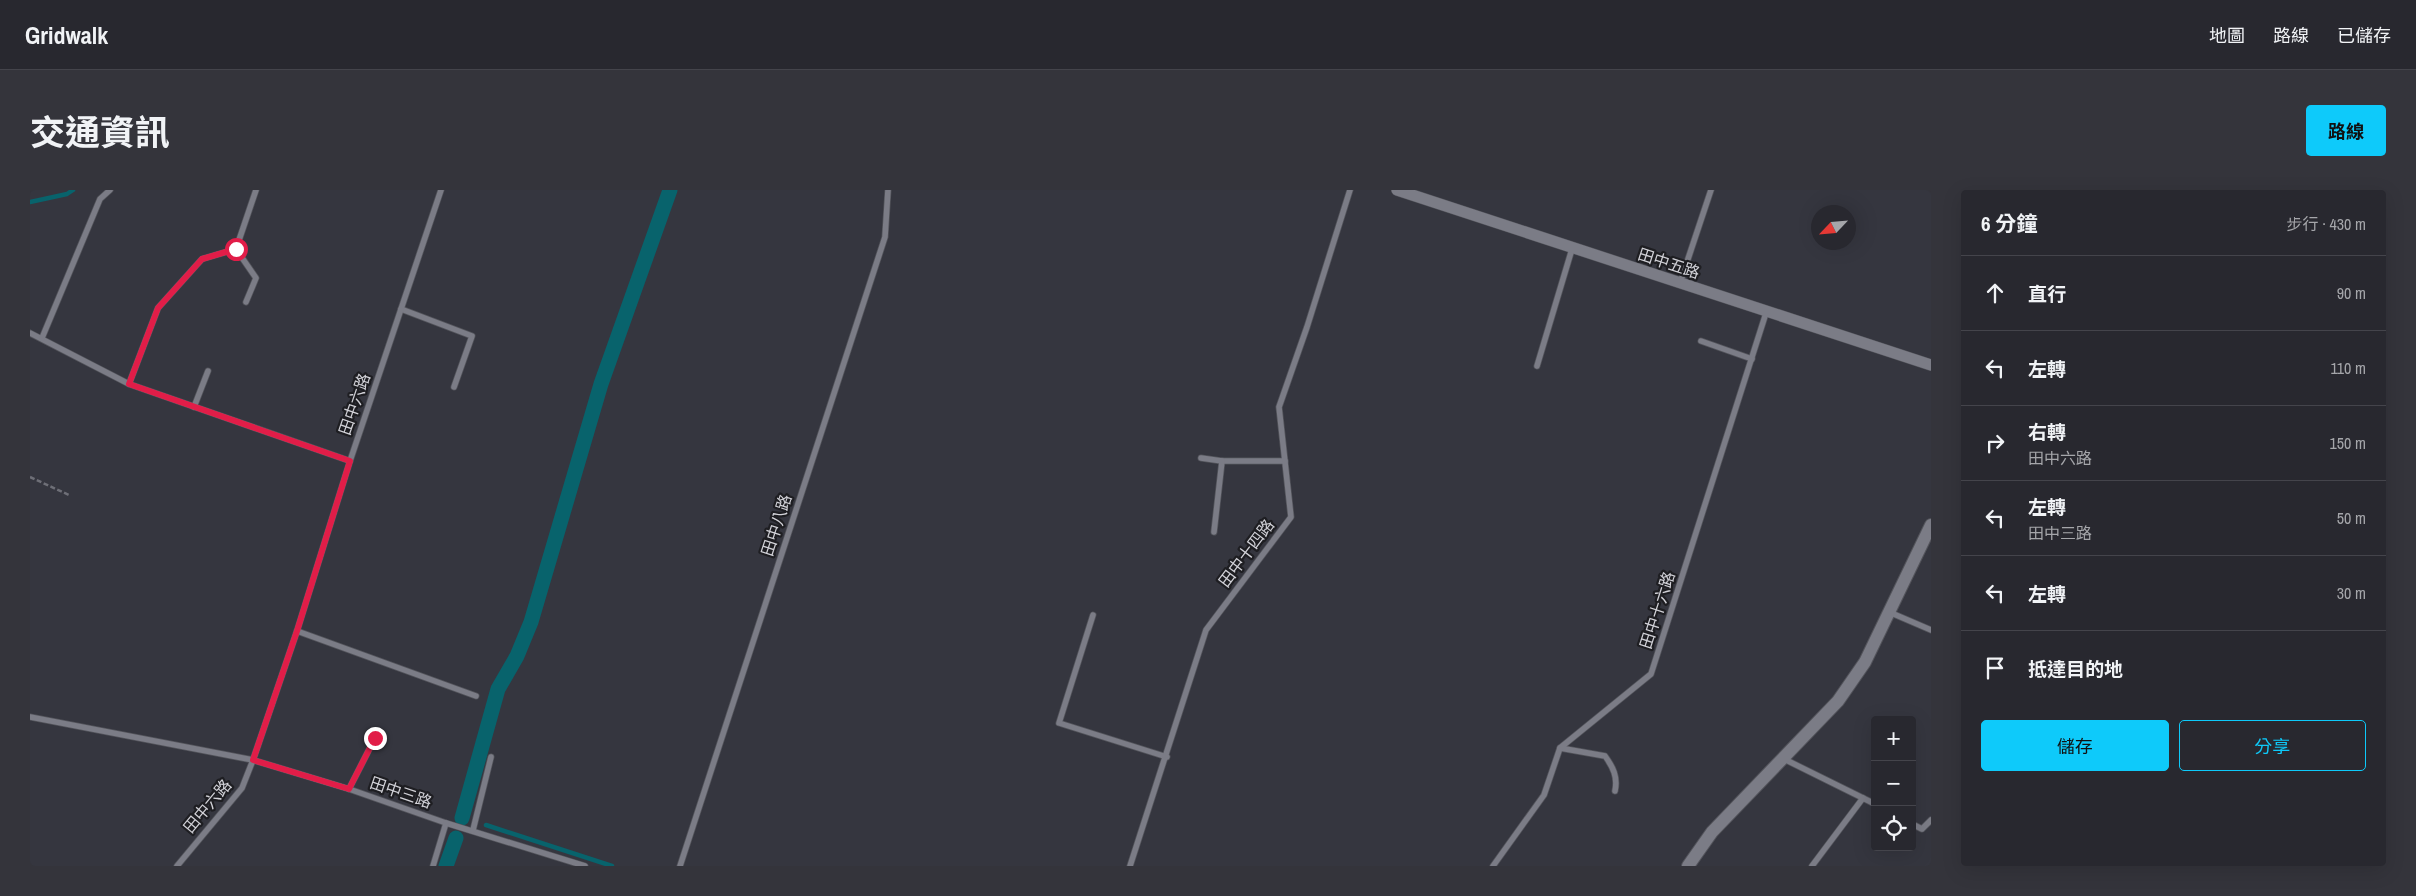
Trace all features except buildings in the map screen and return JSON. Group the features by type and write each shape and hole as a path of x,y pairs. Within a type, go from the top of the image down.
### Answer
{"street":[{"name":"田中五路","path":"1397,190 1766,313 1931,365"},
{"path":"1688,866 1712,832 1838,701 1865,662 1931,525"}],"lane":[{"path":"42,338 100,199 110,190"},
{"path":"236,249 256,190"},
{"name":"田中六路","path":"177,866 242,788 253,760 297,631 350,461 441,190"},
{"name":"田中八路","path":"680,866 885,236 888,190"},
{"name":"田中十四路","path":"1130,866 1167,757 1206,630 1291,517 1279,406 1307,327 1350,190"},
{"path":"1680,284 1711,190"},
{"path":"129,384 158,308 202,259 236,249"},
{"path":"236,249 256,278 246,302"},
{"path":"1537,366 1572,249"},
{"path":"401,309 472,336 454,387"},
{"name":"田中十六路","path":"1560,748 1651,674 1766,313"},
{"path":"30,334 42,338 129,384 350,461"},
{"path":"1701,341 1752,359"},
{"path":"194,407 208,371"},
{"path":"1200,458 1222,461 1285,461"},
{"path":"1214,532 1222,461"},
{"path":"1889,611 1931,630"},
{"path":"1093,615 1059,723 1167,757"},
{"path":"297,631 476,696"},
{"name":"田中三路","path":"30,717 253,760 349,789 446,823 585,866"},
{"path":"349,789 375,738"},
{"path":"1493,866 1544,795 1560,748 1605,756 1613,767 1617,783 1616,792"},
{"path":"473,830 491,757"},
{"path":"1782,758 1871,802"},
{"path":"1812,866 1863,798"},
{"path":"1916,826 1922,829 1931,820"},
{"path":"433,866 446,823"}],"path":[{"path":"30,476 69,495"}],"waterway":[{"path":"30,202 67,194 73,190"},
{"path":"462,818 498,689 517,656 531,622 601,384 670,190"},
{"path":"486,825 612,866"},
{"path":"446,866 456,838"}],"route":[{"path":"236,249 202,259 158,308 129,384 350,461 297,631 253,760 349,789 375,738"}]}
